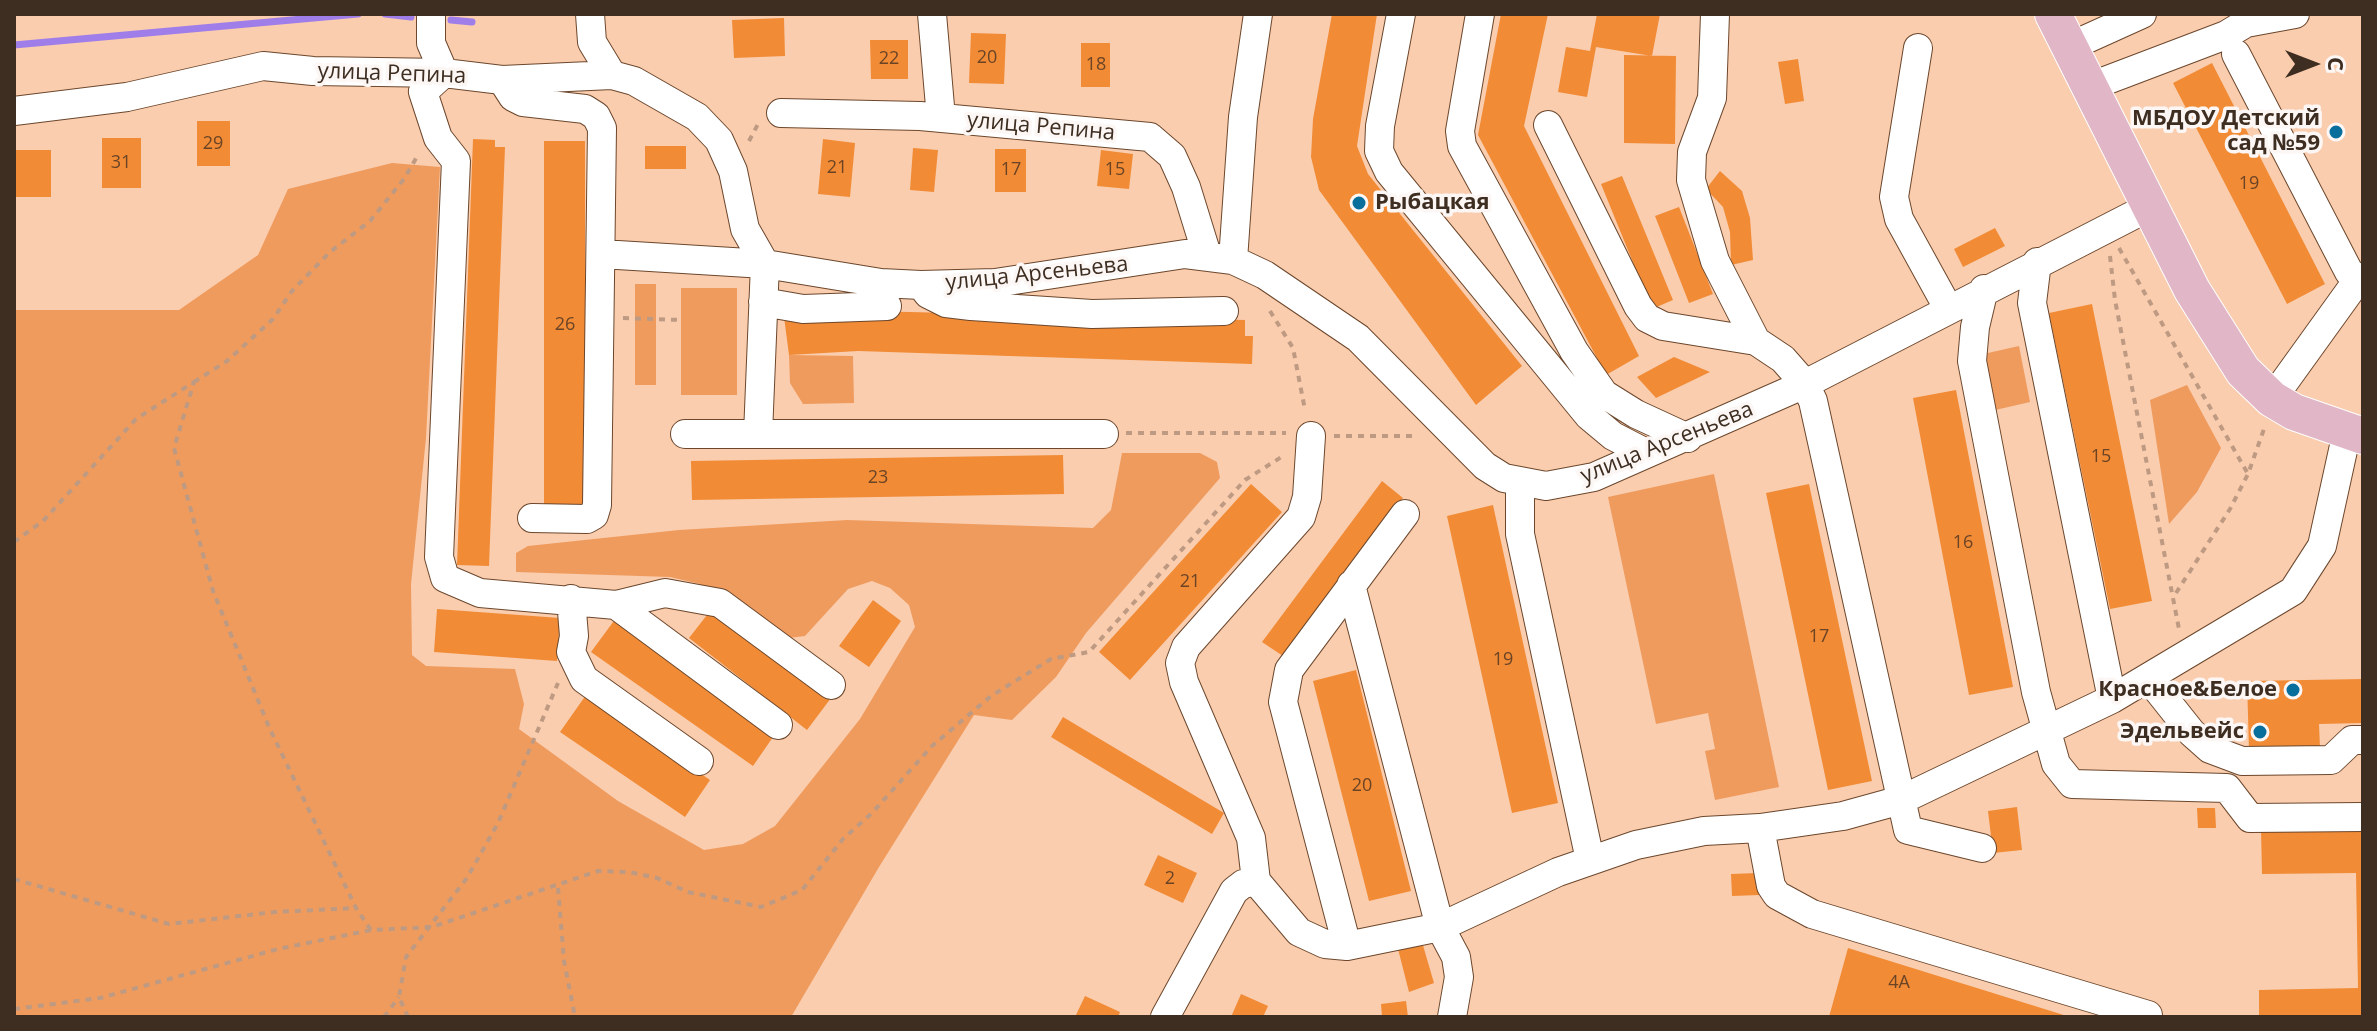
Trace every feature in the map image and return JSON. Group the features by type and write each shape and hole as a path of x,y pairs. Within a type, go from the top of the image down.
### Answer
{"main road":[{"path":"2053,14 2149,207 2226,347 2272,399 2310,420 2355,434"}],"street":[{"path":"431,14 431,43 444,73 423,92 438,138 456,161 439,557 445,578 480,593 616,605 665,593 720,603 831,685"},
{"path":"590,14 592,42 612,75"},
{"path":"932,14 941,118"},
{"path":"1220,257 1258,14"},
{"path":"1401,14 1380,126 1379,151 1389,172 1589,416 1613,436 1646,453"},
{"path":"1480,14 1460,131 1462,146 1574,351 1604,394 1636,414 1688,438"},
{"path":"1715,14 1712,98 1692,152 1691,180 1715,261 1756,341"},
{"path":"2069,47 2142,14"},
{"path":"2089,87 2226,35 2247,18 2295,14"},
{"path":"1918,48 1894,197 1899,219 1948,308"},
{"path":"2236,54 2349,272 2360,282 2272,399"},
{"name":"улица Репина","path":"14,111 127,97 246,67 444,73 502,80 612,75 634,81 697,117 719,140 733,171 745,229 765,264"},
{"path":"502,80 513,97 523,102 585,109 596,116 602,128 594,515 587,519 532,518"},
{"name":"улица Репина","path":"781,113 941,118 1150,137 1172,156 1220,257"},
{"path":"1548,125 1638,306 1647,318 1663,326 1756,341 1783,359 1805,384 1813,401 1908,830 1982,848"},
{"name":"улица Арсеньева","path":"601,254 765,264 867,281 921,285 995,283 1185,254 1220,257 1265,275 1358,338 1485,466 1504,478 1520,482 1568,484 1594,477 1688,438 1805,384 1984,289 2149,207"},
{"path":"2037,262 2032,303 2112,699"},
{"path":"758,434 765,264"},
{"path":"921,285 928,294 946,303 971,306 1092,314 1224,311"},
{"path":"1984,289 1975,327 1972,361 2036,692 2056,764 2072,784 2227,788 2250,818 2363,817"},
{"path":"763,302 803,309 887,306"},
{"path":"685,434 1104,434"},
{"path":"1297,434 1307,497 1301,517 1186,647 1180,663 1184,682 1251,838 1256,881 1299,932 1325,944 1347,946 1440,927 1590,860 1636,845 1704,831 1760,828 1843,816 1901,800 2112,699 2293,591 2322,546 2355,434"},
{"path":"1520,482 1520,534 1590,860"},
{"path":"1347,946 1283,702 1289,670 1405,514"},
{"path":"1351,585 1440,927 1456,957 1459,977 1452,1017"},
{"path":"571,599 574,636 571,652 584,679 699,761"},
{"path":"616,605 778,725"},
{"path":"2149,679 2192,733 2210,749 2242,761 2331,760 2352,740 2363,740"},
{"path":"1760,828 1771,886 1777,895 1812,914 2148,1015"},
{"path":"1165,1017 1234,891 1243,884 1256,881"}],"path":[{"path":"733,171 755,128 762,120 781,113"},
{"path":"14,542 43,521 136,419 227,361 273,319 292,291 385,204 424,144 438,138"},
{"path":"2108,229 2248,474"},
{"path":"2108,229 2115,300 2174,595 2180,644 2176,663"},
{"path":"1263,300 1293,348 1297,434"},
{"path":"656,319 681,320"},
{"path":"194,382 174,448 213,591 269,727 356,908 371,930"},
{"path":"2174,595 2230,509 2248,474 2272,399"},
{"path":"1104,434 1456,437"},
{"path":"14,1009 100,998 278,949 371,930 432,927 558,888 598,871 629,872 657,878 688,892 761,907 802,890 843,839 872,813 932,746 991,696 1051,659 1089,652 1245,480 1297,434"},
{"path":"384,1017 399,997 406,957 467,878 498,823 524,770 571,652"},
{"path":"14,879 169,924 275,912 356,908"},
{"path":"558,888 564,961 575,1017"},
{"path":"399,997 408,1017"}],"shaded area":[{"path":"392,163 440,167 426,438 411,584 412,655 426,666 515,669 524,704 519,729 618,801 704,850 743,844 775,826 860,719 915,627 909,605 890,588 872,581 848,589 805,636 788,638 700,584 670,577 516,572 516,553 528,546 679,530 847,520 1093,528 1111,510 1122,453 1200,453 1217,462 1220,478 1086,633 1056,677 1012,720 974,715 879,867 791,1017 14,1017 14,310 179,310 258,255 288,189"},
{"path":"635,284 656,284 656,385 635,385"},
{"path":"681,288 737,288 737,395 681,395"},
{"path":"2019,346 2030,402 1991,411 1979,355"},
{"path":"789,355 853,356 854,403 803,404 790,383"},
{"path":"2187,385 2221,448 2197,492 2169,524 2150,400"},
{"path":"1714,474 1779,787 1715,800 1705,751 1715,749 1708,713 1656,724 1608,497"}],"building":[{"name":"Рыбацкая","path":"1332,14 1377,14 1357,146 1368,174 1522,366 1476,405 1319,190 1311,157 1313,119"},
{"path":"1501,14 1548,14 1524,126 1639,356 1606,375 1478,135"},
{"path":"1597,14 1660,14 1652,56 1596,47 1587,97 1558,92 1566,47 1590,51"},
{"path":"784,18 785,56 734,58 732,20"},
{"path":"971,33 1006,34 1004,84 969,83"},
{"path":"870,40 908,40 908,79 871,79"},
{"path":"1081,43 1110,43 1110,87 1081,87"},
{"path":"1624,55 1676,56 1675,144 1624,143"},
{"path":"1798,59 1804,101 1785,104 1778,62"},
{"path":"2212,63 2325,284 2287,304 2173,83"},
{"path":"197,121 230,121 230,166 197,166"},
{"path":"102,138 141,138 141,188 102,188"},
{"path":"473,139 495,140 495,147 505,147 489,566 457,565"},
{"path":"823,139 855,143 850,197 818,194"},
{"path":"544,141 585,141 585,509 544,509"},
{"path":"645,146 686,146 686,169 645,169"},
{"path":"913,148 938,150 934,192 910,190"},
{"path":"995,149 1026,149 1026,192 995,192"},
{"path":"16,150 51,150 51,197 16,197"},
{"path":"1101,150 1133,154 1129,189 1097,186"},
{"path":"1720,171 1742,191 1750,218 1753,260 1731,265 1730,232 1723,207 1706,189"},
{"path":"1622,176 1673,300 1652,309 1601,184"},
{"path":"1679,207 1713,294 1689,303 1655,216"},
{"path":"1995,228 2005,246 1963,267 1954,249"},
{"path":"2092,304 2152,601 2110,609 2049,313"},
{"path":"783,309 1245,320 1245,336 1253,336 1252,364 858,351 789,355"},
{"path":"1674,357 1710,372 1656,398 1637,377"},
{"path":"1956,390 2013,687 1969,695 1913,398"},
{"path":"1063,455 1064,494 692,500 691,461"},
{"path":"1382,481 1403,498 1283,656 1262,642"},
{"path":"1251,484 1282,512 1130,680 1099,652"},
{"path":"1809,484 1872,781 1828,790 1766,493"},
{"path":"1493,505 1558,803 1512,813 1447,516"},
{"path":"873,600 901,621 869,667 839,646"},
{"path":"714,606 831,698 807,730 689,638"},
{"path":"437,609 560,618 557,661 434,652"},
{"path":"616,618 773,737 753,766 591,652"},
{"path":"1356,670 1411,891 1369,901 1313,681"},
{"path":"2363,679 2363,723 2319,724 2320,748 2249,750 2247,681"},
{"path":"586,695 710,780 685,817 560,732"},
{"path":"1063,717 1224,813 1212,834 1051,737"},
{"path":"2017,807 2022,850 1993,853 1988,811"},
{"path":"2197,808 2215,808 2216,828 2198,828"},
{"path":"2363,827 2363,1017 2259,1017 2259,990 2358,988 2356,873 2262,874 2261,829"},
{"path":"1158,855 1197,873 1183,903 1144,885"},
{"path":"1758,873 1759,895 1732,896 1731,874"},
{"path":"1422,942 1434,983 1409,992 1398,949"},
{"path":"1848,948 2067,1016 1829,1017"},
{"path":"1241,994 1268,1006 1263,1017 1231,1017"},
{"path":"1085,996 1120,1012 1118,1017 1075,1017"},
{"path":"1406,1001 1408,1017 1382,1017 1381,1004"}],"waterway":[{"path":"14,45 358,14"},
{"path":"385,14 411,17"},
{"path":"451,20 472,22"}],"place":[{"name":"МБДОУ Детский сад №59","path":"2336,132"},
{"name":"Рыбацкая","path":"1359,203"},
{"name":"Красное&Белое","path":"2293,690"},
{"name":"Эдельвейс","path":"2260,732"}]}
